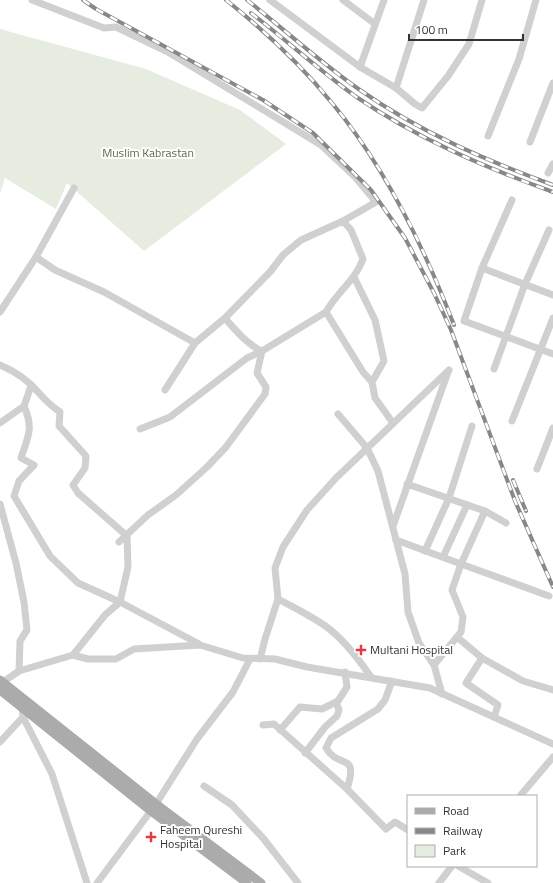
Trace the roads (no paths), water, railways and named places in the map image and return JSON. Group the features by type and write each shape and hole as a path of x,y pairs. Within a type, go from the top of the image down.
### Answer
{"main road":[{"path":"1,684 21,697 153,808 247,883"},
{"path":"1,684 22,712 153,808 261,883"}],"street":[{"path":"32,0 104,28 116,27 168,52 321,145 355,177 376,202 343,221 302,240 284,255 270,272 226,318 195,343 165,390"},
{"path":"270,0 278,2 360,67 396,88 422,108 448,76 469,44 482,0"},
{"path":"343,0 375,24"},
{"path":"360,67 384,0"},
{"path":"396,88 424,0"},
{"path":"488,136 519,59 536,0"},
{"path":"530,142 553,83"},
{"path":"548,173 553,164"},
{"path":"0,312 36,257 74,188"},
{"path":"512,200 482,268 464,321 553,354"},
{"path":"140,429 170,417 247,358 262,351 326,312 354,276 363,259 351,230 343,221"},
{"path":"494,369 525,284 549,230"},
{"path":"36,257 55,270 104,292 195,343"},
{"path":"482,268 553,295"},
{"path":"354,276 375,320 384,361 372,382"},
{"path":"326,312 363,372 372,382 375,398 393,423"},
{"path":"226,318 239,334 262,351"},
{"path":"512,421 553,318"},
{"path":"119,542 148,515 176,495 207,467 254,410 265,394 266,387 257,373 262,351"},
{"path":"0,365 12,370 39,392 47,404 60,412 59,426 86,456 85,468 73,484 74,487 78,493 127,536 128,567 120,602 105,615 73,655"},
{"path":"260,659 278,599 275,568 283,547 307,510 336,478 449,370 393,526"},
{"path":"0,423 24,406 31,386"},
{"path":"24,406 30,420 29,434 21,458 34,465 19,480 14,496 50,556 78,583 120,602 200,645 250,658 275,659 307,667 345,672 430,688 553,744"},
{"path":"338,414 367,448 378,471 405,574 408,612 419,643 434,665 442,694"},
{"path":"425,551 449,498 472,426"},
{"path":"537,469 553,428"},
{"path":"407,484 485,511 506,523"},
{"path":"0,504 1,513 16,563 27,630 20,641 19,671"},
{"path":"443,557 467,505"},
{"path":"434,665 461,632 463,618 452,590 461,564 485,511"},
{"path":"396,540 549,596"},
{"path":"278,599 323,624 336,634 358,659 370,677"},
{"path":"457,637 482,658 523,681 553,690"},
{"path":"1,684 19,671 73,655 88,659 116,659 134,649 200,645"},
{"path":"97,883 153,808 188,752 233,692 250,658"},
{"path":"482,658 466,683 498,705 494,718"},
{"path":"280,730 300,707 322,709 336,702 347,687 345,672"},
{"path":"347,789 352,773 350,767 347,763 330,754 326,748 327,743 331,738 378,709 385,700 392,681"},
{"path":"21,697 22,712 52,774 87,883"},
{"path":"305,753 325,727 337,716 339,710 336,702"},
{"path":"0,742 22,712"},
{"path":"263,725 274,724 347,789 386,829 395,822 407,829"},
{"path":"521,795 553,757"},
{"path":"204,786 232,805 263,838 298,883"},
{"path":"439,883 451,867"},
{"path":"470,869 488,883"}],"railway":[{"path":"83,0 96,9 263,100 313,133 371,190 405,238 434,293 451,330 515,501 553,587"},
{"path":"226,0 269,36 295,62 320,89 352,128 370,154 402,209 430,267 454,325"},
{"path":"247,0 331,69 360,90 406,119 478,155 553,185"},
{"path":"251,13 342,86 378,111 426,138 476,162 553,192"},
{"path":"513,480 526,511"}],"place":[{"name":"Multani Hospital","path":"361,650"},
{"name":"Faheem Qureshi Hospital","path":"151,837"}],"park label":[{"name":"Muslim Kabrastan","path":"148,153"}]}
